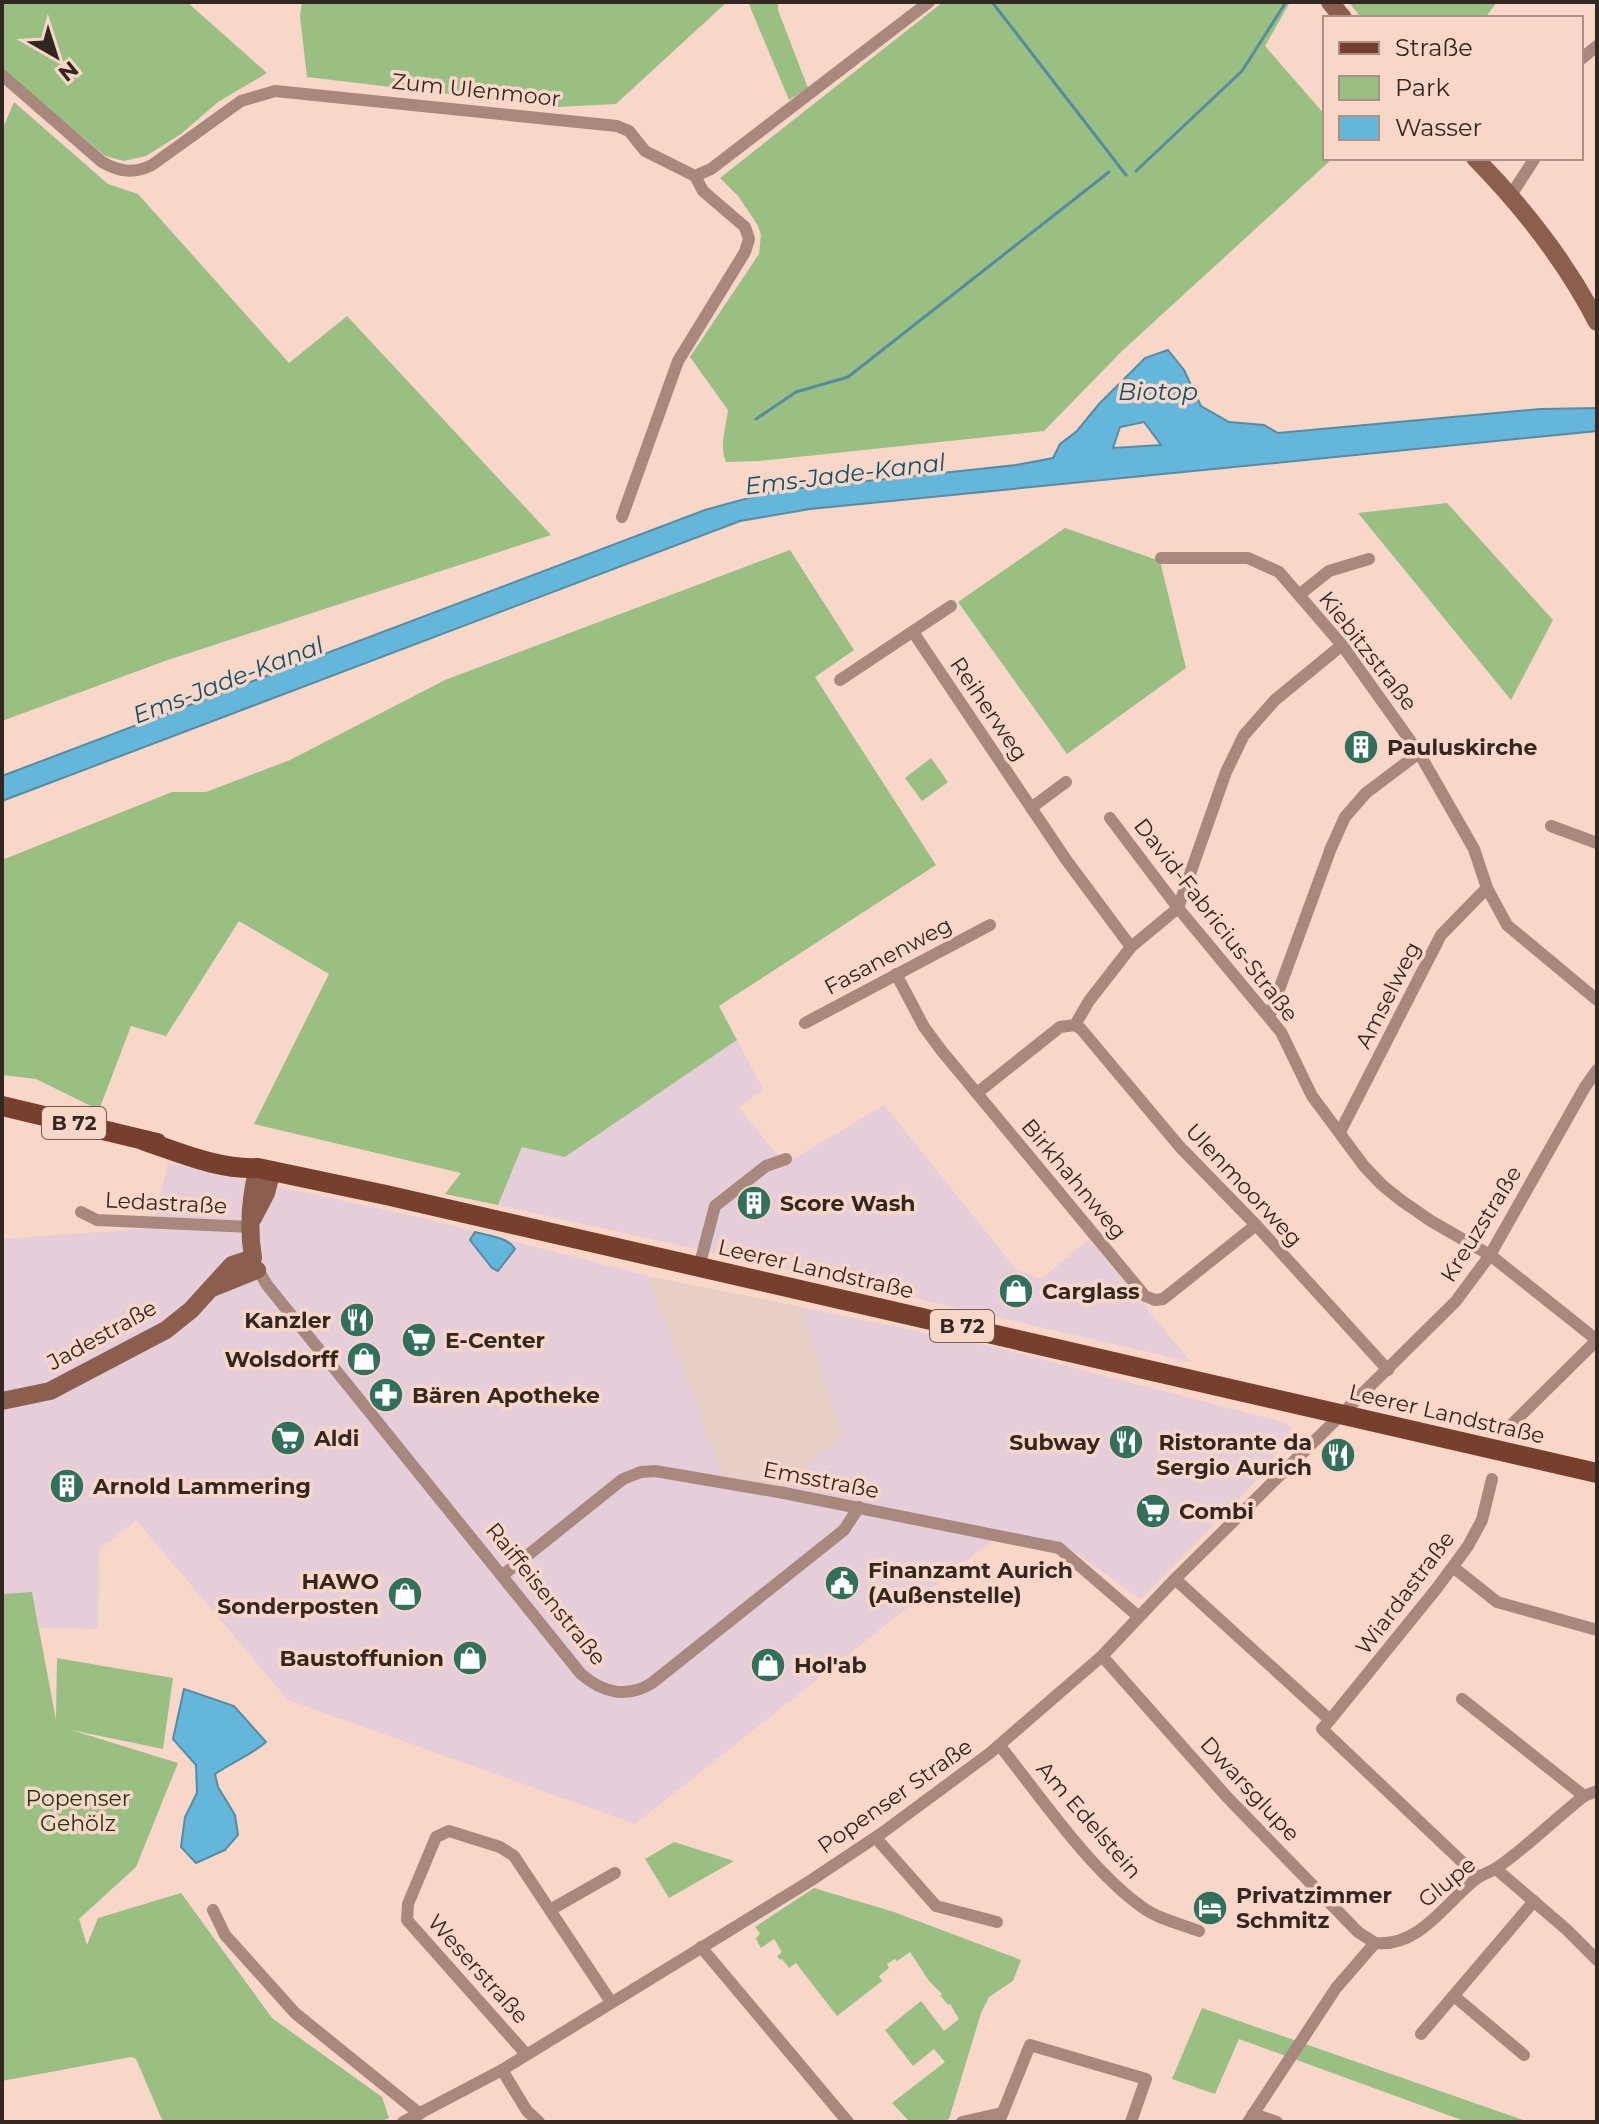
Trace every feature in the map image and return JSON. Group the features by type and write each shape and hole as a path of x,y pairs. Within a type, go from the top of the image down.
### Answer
{"main road":[{"name":"Leerer Landstraße","path":"2,1106 145,1141 244,1160 265,1169 1597,1473"}],"street":[{"path":"622,517 678,361 745,252 749,239 745,227 703,191 695,176 711,169 929,2"},
{"name":"Zum Ulenmoor","path":"2,75 102,162 117,170 142,170 152,165 241,101 275,91 617,126 629,131 645,151 695,176"},
{"path":"1477,160 1511,195 1597,322"},
{"path":"1511,195 1534,160"},
{"name":"Kiebitzstraße","path":"1161,558 1248,558 1279,572 1342,645 1419,753 1474,849 1487,888 1507,925 1597,1000"},
{"name":"Kiebitzstraße","path":"1299,595 1329,571 1369,559"},
{"path":"840,680 951,606"},
{"name":"Reiherweg","path":"913,632 1031,808 1131,947"},
{"path":"977,1093 1060,1027 1075,1025 1089,1001 1131,947 1178,908 1226,772 1244,735 1275,700 1342,645"},
{"path":"1269,1017 1345,817 1366,793 1419,753"},
{"path":"1031,808 1066,782"},
{"name":"David-Fabricius-Straße","path":"1110,818 1178,908 1281,1032 1312,1096 1364,1166 1382,1185 1431,1221 1490,1255 1597,1340"},
{"path":"1551,826 1597,843"},
{"name":"Amselweg","path":"1340,1132 1441,935 1487,888"},
{"name":"Fasanenweg","path":"805,1023 990,925"},
{"name":"Birkhahnweg","path":"896,974 924,1027 1145,1296 1163,1299 1256,1225"},
{"name":"Ulenmoorweg","path":"1075,1025 1180,1147 1388,1370"},
{"name":"Kreuzstraße","path":"1342,1415 1456,1301 1490,1255 1597,1070"},
{"path":"699,1267 715,1206 766,1166 786,1159"},
{"path":"255,1264 250,1199 265,1169"},
{"name":"Ledastraße","path":"81,1212 97,1220 251,1224"},
{"name":"Jadestraße","path":"2,1401 50,1391 98,1368 166,1330 212,1288 255,1264"},
{"name":"Raiffeisenstraße","path":"255,1264 269,1288 590,1682 609,1691 632,1692 652,1683 844,1530 859,1507"},
{"path":"1508,1428 1597,1340"},
{"name":"Popenser Straße","path":"403,2122 502,2070 876,1838 1000,1746 1102,1656 1175,1579 1342,1415"},
{"name":"Emsstraße","path":"503,1575 623,1479 641,1472 655,1471 859,1507 1059,1548 1139,1617"},
{"name":"Wiardastraße","path":"1330,1720 1453,1567 1482,1520 1492,1479"},
{"path":"1453,1567 1497,1602 1597,1630"},
{"path":"1175,1579 1330,1720 1322,1729 1478,1877"},
{"name":"Dwarsglupe","path":"1102,1656 1227,1797 1358,1932 1375,1943"},
{"path":"1462,1699 1584,1796"},
{"name":"Am Edelstein","path":"1000,1746 1072,1837 1120,1889 1144,1909 1199,1931"},
{"name":"Glupe","path":"1375,1943 1390,1945 1408,1938 1478,1877 1496,1869 1584,1796 1597,1791"},
{"name":"Weserstraße","path":"526,2054 407,1920 408,1904 436,1837 449,1831 500,1847 514,1856 611,2002"},
{"path":"876,1838 936,1906 997,1922"},
{"path":"1496,1869 1597,1960"},
{"path":"550,1910 615,1873"},
{"path":"1421,2034 1534,1901"},
{"path":"213,1910 225,1935 295,2013 420,2114"},
{"path":"1277,2122 1251,2118 1336,1988 1375,1943"},
{"path":"701,1947 848,2122"},
{"path":"1454,1996 1524,2055"},
{"path":"962,2122 1000,2117 1030,2045 1146,2079 1131,2122"},
{"path":"502,2070 527,2111 539,2122"}],"shaded area":[{"path":"737,1040 763,1089 739,1108 785,1164 884,1105 1016,1269 1041,1279 1089,1239 1191,1362 498,1205 522,1147 565,1157"},
{"path":"168,1163 427,1219 648,1276 725,1479 843,1436 801,1307 994,1347 1286,1423 1292,1428 1266,1471 1141,1599 1061,1543 1004,1531 635,1824 288,1700 136,1520 99,1550 98,1629 40,1628 32,1592 2,1594 2,1239 152,1228"},
{"path":"648,1276 801,1307 843,1435 784,1487 724,1479"}],"green space":[{"path":"2,2 187,2 267,73 218,102 181,134 146,156 124,161 105,156 2,68"},
{"path":"302,2 727,2 616,104 557,107 307,77 300,17"},
{"path":"748,2 778,2 778,10 808,88 789,100"},
{"path":"943,2 1290,2 1265,46 1323,113 1323,160 1331,160 1122,351 1044,431 726,462 723,443 728,410 690,357 759,254 761,234 738,196 720,178"},
{"path":"1349,2 1497,2 1486,16 1360,16"},
{"path":"14,102 108,184 138,194 289,363 347,316 551,535 165,661 2,721 2,130"},
{"path":"1447,503 1553,620 1511,700 1358,513"},
{"path":"1065,528 1160,561 1186,668 1067,754 958,602"},
{"path":"790,550 854,650 815,677 936,865 719,1006 737,1040 565,1157 522,1147 498,1205 445,1194 461,1173 254,1124 329,974 239,921 166,1036 131,1026 99,1110 36,1079 2,1075 2,860 172,792 206,792 290,760 445,680"},
{"path":"931,758 948,782 922,801 905,778"},
{"name":"Popenser Gehölz","path":"32,1592 56,1720 57,1658 173,1678 163,1749 71,1730 178,1763 136,1867 79,1919 87,1945 98,1918 181,1893 272,2018 382,2097 389,2118 379,2122 163,2122 136,2059 131,2057 2,2081 2,1594"},
{"path":"674,1842 734,1861 669,1898 645,1859"},
{"path":"814,1888 894,1912 1021,1960 1013,1981 989,1997 981,2013 949,2119 910,2122 892,2103 945,2062 934,2049 913,2066 885,2030 921,2001 944,2031 959,2019 910,1952 887,1964 889,1968 879,1976 882,1981 837,2016 796,1963 789,1968 780,1960 777,1956 782,1952 774,1939 761,1948 756,1939 760,1933 755,1927"},
{"path":"1202,2008 1529,2122 1467,2122 1239,2039 1215,2094 1172,2079"}],"water":[{"name":"Biotop","path":"1168,350 1184,370 1201,406 1229,422 1264,425 1278,433 1541,409 1597,408 1597,431 810,509 740,521 2,801 2,776 705,510 774,491 1016,465 1053,458 1060,444 1077,431 1145,358","holes":["1144,422 1161,445 1113,448 1120,427"]},
{"path":"475,1232 503,1239 515,1249 498,1271 492,1268 470,1240"},
{"path":"184,1689 234,1706 266,1742 215,1774 218,1787 235,1815 238,1835 225,1850 196,1863 181,1847 185,1817 197,1793 196,1765 173,1739"}],"waterway":[{"path":"992,2 1126,175"},
{"path":"1136,171 1242,71 1286,2"},
{"path":"756,419 796,392 848,377 1109,172"}],"place":[{"name":"Pauluskirche","path":"1361,747"},
{"name":"Score Wash","path":"754,1203"},
{"name":"Carglass","path":"1016,1291"},
{"name":"Kanzler","path":"357,1320"},
{"name":"E-Center","path":"419,1340"},
{"name":"Wolsdorff","path":"364,1359"},
{"name":"Bären Apotheke","path":"386,1395"},
{"name":"Aldi","path":"288,1438"},
{"name":"Subway","path":"1126,1442"},
{"name":"Ristorante da Sergio Aurich","path":"1338,1455"},
{"name":"Arnold Lammering","path":"67,1486"},
{"name":"Combi","path":"1153,1511"},
{"name":"Finanzamt Aurich (Außenstelle)","path":"842,1583"},
{"name":"HAWO Sonderposten","path":"405,1594"},
{"name":"Baustoffunion","path":"470,1658"},
{"name":"Hol'ab","path":"768,1665"},
{"name":"Privatzimmer Schmitz","path":"1210,1908"}],"water label":[{"name":"Ems-Jade-Kanal","path":"845,474"},
{"name":"Ems-Jade-Kanal","path":"228,680"}]}
